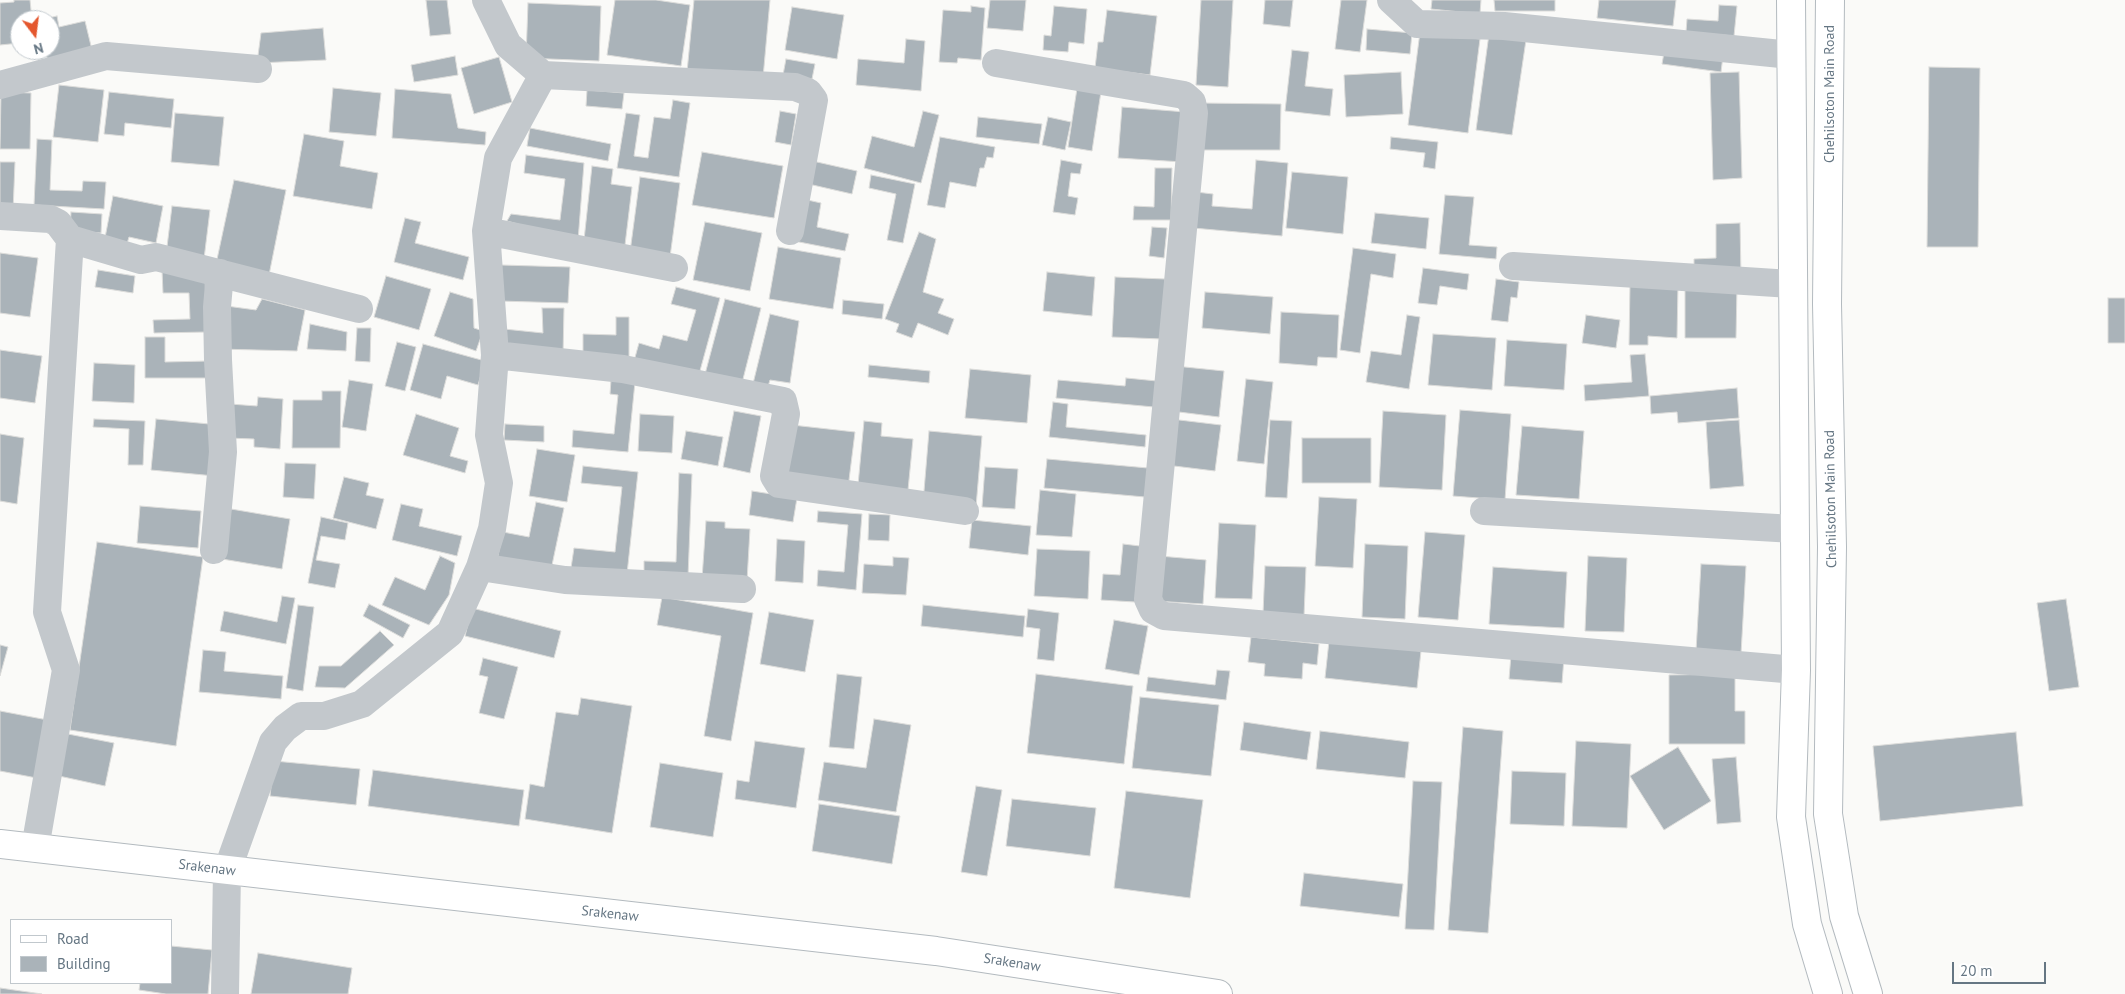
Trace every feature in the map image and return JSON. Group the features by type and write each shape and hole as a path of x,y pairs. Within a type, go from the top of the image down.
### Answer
{"main road":[{"path":"1791,0 1791,284 1796,670 1791,817 1807,924 1828,994"},
{"name":"Chehilsoton Main Road","path":"1830,0 1828,304 1832,566 1828,814 1844,916 1868,994"},
{"name":"Srakenaw","path":"0,844 936,951 1153,990 1218,994"}],"street":[{"path":"486,0 508,45 543,75 794,87 808,92 814,100 790,231"},
{"path":"1391,0 1417,24 1504,26 1791,55"},
{"path":"0,85 106,56 258,69"},
{"path":"996,63 1184,95 1192,102 1194,113 1148,599 1153,610 1164,616 1796,670"},
{"path":"225,994 227,870 273,742 284,728 302,716 324,716 362,704 450,633 480,567 492,529 499,483 489,435 496,355 486,231 498,158 543,75"},
{"path":"0,216 50,219 58,222 70,239 141,260 156,257 359,309"},
{"path":"486,231 674,268"},
{"path":"35,848 66,670 47,612 70,239"},
{"path":"1513,266 1791,284"},
{"path":"214,550 223,452 217,342 217,306 220,273"},
{"path":"496,355 624,369 783,401 786,414 774,476 779,484 965,512"},
{"path":"1484,511 1794,529"},
{"path":"480,567 565,580 742,589"}],"building":[{"path":"14,0 30,0 31,10 10,10 10,44 0,45 0,3 14,2"},
{"path":"426,0 447,0 451,34 430,36"},
{"path":"615,0 656,0 690,5 681,66 607,55"},
{"path":"694,0 770,0 763,78 687,72"},
{"path":"990,0 1026,0 1023,31 987,28"},
{"path":"1201,0 1233,0 1228,87 1196,85"},
{"path":"1265,0 1293,0 1290,27 1263,24"},
{"path":"1341,0 1367,0 1360,52 1335,49"},
{"path":"1432,0 1481,0 1480,14 1431,9"},
{"path":"1494,0 1555,0 1555,11 1495,11"},
{"path":"1599,0 1676,0 1673,26 1597,18"},
{"path":"528,3 601,6 599,61 526,58"},
{"path":"1719,5 1737,6 1734,36 1686,32 1687,19 1718,21"},
{"path":"971,6 985,8 981,60 958,58 957,63 939,62 943,10 971,12"},
{"path":"1054,6 1087,9 1084,44 1069,42 1068,52 1043,50 1044,35 1051,36"},
{"path":"792,7 844,15 837,59 785,50"},
{"path":"1107,10 1157,16 1150,75 1095,68 1098,42 1103,42"},
{"path":"85,21 92,50 60,58 60,27"},
{"path":"323,28 326,60 257,63 261,33"},
{"path":"1367,29 1412,33 1410,54 1366,50"},
{"path":"1420,32 1480,39 1468,133 1408,125"},
{"path":"1489,34 1526,40 1512,135 1476,130"},
{"path":"906,39 925,41 921,91 856,85 858,59 904,63"},
{"path":"1665,47 1723,56 1721,72 1662,64"},
{"path":"1292,50 1309,52 1305,86 1333,89 1330,116 1285,111"},
{"path":"455,56 458,75 414,82 411,65"},
{"path":"499,57 512,102 474,114 461,68"},
{"path":"786,59 815,64 812,79 783,75"},
{"path":"1929,67 1980,68 1978,247 1927,247"},
{"path":"1401,72 1403,114 1346,117 1344,75"},
{"path":"1739,72 1742,178 1713,180 1710,73"},
{"path":"1078,82 1102,85 1092,151 1068,147"},
{"path":"59,85 104,90 98,142 53,137"},
{"path":"333,88 381,93 376,136 329,132"},
{"path":"395,89 451,94 458,128 486,132 485,145 392,138"},
{"path":"587,90 624,93 622,109 586,106"},
{"path":"1,92 31,93 30,149 0,149"},
{"path":"109,92 174,99 171,128 125,123 124,136 104,134"},
{"path":"673,100 690,103 679,177 617,168 626,113 640,115 634,156 648,158 654,117 670,119"},
{"path":"1199,103 1281,104 1280,150 1198,150"},
{"path":"1122,107 1186,112 1183,162 1118,158"},
{"path":"780,111 796,114 791,145 775,142"},
{"path":"923,111 939,115 921,183 864,168 872,136 914,147"},
{"path":"175,113 224,117 219,166 171,162"},
{"path":"978,117 1042,124 1039,144 976,137"},
{"path":"1048,117 1071,122 1065,150 1042,145"},
{"path":"530,128 611,144 608,161 527,146"},
{"path":"304,134 344,141 340,166 378,173 372,209 293,196"},
{"path":"940,137 995,147 993,158 987,157 984,168 980,168 976,187 950,182 945,208 927,205"},
{"path":"1391,137 1438,142 1435,169 1423,167 1425,153 1390,149"},
{"path":"37,139 52,140 50,190 82,191 83,181 106,182 104,209 34,205"},
{"path":"702,152 783,166 774,218 692,205"},
{"path":"526,155 584,163 578,241 507,221 511,214 560,220 565,179 524,173"},
{"path":"808,160 857,171 852,194 804,183"},
{"path":"1061,160 1082,164 1080,174 1071,173 1068,196 1078,198 1075,215 1053,212"},
{"path":"1256,160 1288,163 1282,236 1193,228 1196,192 1213,194 1212,206 1252,209"},
{"path":"0,162 15,162 13,212 0,212"},
{"path":"592,166 613,169 611,184 632,187 625,245 584,240"},
{"path":"1155,168 1172,168 1171,220 1133,220 1134,206 1154,207"},
{"path":"1292,172 1348,177 1343,234 1286,228"},
{"path":"871,175 915,184 903,243 887,240 896,194 869,188"},
{"path":"640,177 680,183 670,257 630,252"},
{"path":"234,180 286,190 268,280 216,264"},
{"path":"1445,195 1474,197 1469,245 1497,247 1496,259 1439,254"},
{"path":"113,196 163,206 156,243 129,237 126,247 104,243"},
{"path":"803,199 821,203 817,227 849,234 845,251 794,241"},
{"path":"172,206 210,210 204,259 166,255"},
{"path":"71,212 102,214 101,233 70,231"},
{"path":"1375,213 1429,218 1426,249 1371,243"},
{"path":"405,218 421,222 415,243 469,257 463,280 394,262"},
{"path":"705,222 762,233 750,291 693,280"},
{"path":"1740,223 1741,275 1694,275 1694,259 1716,258 1716,224"},
{"path":"1152,227 1167,228 1164,258 1149,256"},
{"path":"919,232 936,239 923,292 944,299 938,313 954,319 948,335 918,323 912,338 896,332 899,324 885,319"},
{"path":"778,247 841,258 833,309 769,299"},
{"path":"1353,248 1396,254 1393,278 1371,274 1360,353 1340,350"},
{"path":"0,253 38,258 30,317 0,313"},
{"path":"501,265 570,267 568,303 499,301"},
{"path":"1423,268 1469,274 1467,290 1440,286 1437,305 1418,303"},
{"path":"98,270 135,276 133,293 95,287"},
{"path":"162,270 205,277 207,332 154,333 153,320 190,319 189,293 163,293"},
{"path":"1047,272 1095,277 1092,316 1043,311"},
{"path":"386,276 431,289 419,330 374,317"},
{"path":"1115,277 1165,279 1162,339 1112,337"},
{"path":"1496,279 1519,282 1517,298 1511,297 1508,322 1491,320"},
{"path":"1630,284 1678,285 1677,338 1648,336 1648,345 1629,345"},
{"path":"1685,285 1737,286 1736,338 1685,338"},
{"path":"676,287 720,298 698,378 634,361 639,343 659,349 663,335 687,341 696,310 671,304"},
{"path":"450,292 473,299 474,328 483,331 476,351 434,336"},
{"path":"1205,292 1273,297 1270,334 1202,328"},
{"path":"2108,298 2125,298 2125,343 2108,343"},
{"path":"262,299 305,310 297,351 218,349 219,305 256,310"},
{"path":"725,299 761,308 741,387 704,378"},
{"path":"843,300 884,304 882,319 842,314"},
{"path":"542,308 564,308 563,356 501,347 504,329 543,333"},
{"path":"1281,312 1339,315 1337,358 1318,357 1317,366 1279,363"},
{"path":"770,314 799,321 790,383 770,380 765,396 751,392"},
{"path":"1407,315 1420,317 1409,389 1366,382 1371,351 1401,355"},
{"path":"1586,315 1620,320 1616,348 1582,343"},
{"path":"616,317 629,317 629,358 583,358 583,334 616,335"},
{"path":"310,324 347,332 346,351 307,349"},
{"path":"357,328 371,328 370,362 355,361"},
{"path":"1433,334 1496,338 1492,390 1428,385"},
{"path":"145,337 165,337 165,362 208,361 208,378 145,378"},
{"path":"1507,340 1567,344 1564,390 1504,386"},
{"path":"397,342 416,347 405,391 385,386"},
{"path":"423,344 485,361 478,385 447,376 441,399 410,390"},
{"path":"0,350 42,356 35,403 0,398"},
{"path":"1645,354 1649,396 1585,401 1584,385 1632,382 1630,355"},
{"path":"94,363 135,365 134,403 92,401"},
{"path":"869,365 930,371 929,383 868,377"},
{"path":"1175,366 1224,371 1219,417 1171,411"},
{"path":"970,369 1031,375 1027,423 965,418"},
{"path":"1126,378 1157,381 1154,407 1056,398 1058,380 1125,386"},
{"path":"1246,379 1273,382 1264,464 1237,461"},
{"path":"349,380 373,384 366,431 342,427"},
{"path":"611,380 635,382 628,452 572,447 573,430 614,434 618,395 610,394"},
{"path":"1737,388 1739,418 1678,423 1677,412 1651,414 1650,396"},
{"path":"322,391 341,391 340,448 292,448 293,400 322,400"},
{"path":"258,397 283,399 280,449 254,447 254,439 228,438 230,404 257,406"},
{"path":"1053,402 1068,404 1066,427 1146,435 1145,447 1049,437"},
{"path":"1460,410 1511,414 1505,500 1453,496"},
{"path":"734,411 761,416 750,473 723,467"},
{"path":"1383,411 1446,415 1442,490 1379,487"},
{"path":"416,414 459,428 450,456 468,461 465,473 403,455"},
{"path":"640,414 674,416 672,453 638,451"},
{"path":"94,419 145,421 143,465 128,465 129,429 93,427"},
{"path":"156,419 220,425 215,476 151,470"},
{"path":"1171,419 1221,425 1215,471 1166,465"},
{"path":"1270,420 1292,421 1287,498 1265,497"},
{"path":"1739,420 1744,486 1710,489 1706,422"},
{"path":"864,421 882,423 881,436 913,439 908,490 858,485"},
{"path":"505,424 544,426 544,442 504,440"},
{"path":"792,425 855,432 848,488 785,481"},
{"path":"1522,426 1584,431 1579,499 1516,495"},
{"path":"686,431 723,437 718,466 681,459"},
{"path":"929,431 982,436 976,507 923,503"},
{"path":"0,434 24,438 17,504 0,501"},
{"path":"1302,438 1371,438 1371,483 1302,483"},
{"path":"537,449 575,455 567,502 529,496"},
{"path":"1047,459 1148,468 1145,497 1044,488"},
{"path":"285,463 316,464 314,499 283,497"},
{"path":"583,466 638,472 627,574 571,568 574,548 615,552 622,487 581,483"},
{"path":"985,467 1018,469 1015,509 982,507"},
{"path":"679,473 692,474 688,577 644,575 644,561 676,562"},
{"path":"344,477 369,483 366,495 384,499 376,529 333,518"},
{"path":"1040,490 1076,494 1072,537 1036,535"},
{"path":"752,491 797,498 793,522 749,515"},
{"path":"1319,497 1357,499 1353,568 1315,566"},
{"path":"536,502 564,508 551,570 497,560 503,532 529,537"},
{"path":"401,504 423,509 419,526 462,536 457,556 392,540"},
{"path":"140,506 201,511 198,548 137,543"},
{"path":"231,509 290,519 282,569 222,559"},
{"path":"818,511 862,514 856,590 817,586 818,570 844,572 848,525 817,522"},
{"path":"869,514 890,515 889,541 868,540"},
{"path":"321,517 348,523 345,540 321,536 316,560 340,564 335,588 308,583"},
{"path":"972,520 1031,526 1028,555 969,548"},
{"path":"706,521 725,522 725,528 750,529 747,581 702,579"},
{"path":"1219,523 1256,525 1252,599 1215,598"},
{"path":"1425,532 1465,535 1458,620 1418,617"},
{"path":"777,539 805,541 803,583 775,581"},
{"path":"97,542 203,557 176,746 70,730"},
{"path":"1123,544 1140,546 1135,602 1101,600 1103,574 1120,575"},
{"path":"1365,544 1408,546 1405,619 1362,617"},
{"path":"1037,549 1090,551 1088,599 1034,596"},
{"path":"440,556 455,563 449,595 429,625 382,605 395,577 425,590"},
{"path":"1159,556 1206,560 1203,604 1155,601"},
{"path":"1588,556 1627,558 1624,632 1585,631"},
{"path":"893,557 909,558 906,595 862,593 864,564 893,566"},
{"path":"1701,564 1746,566 1741,654 1696,651"},
{"path":"1265,566 1306,567 1304,616 1263,614"},
{"path":"1493,567 1567,572 1564,628 1489,624"},
{"path":"282,596 295,598 286,644 220,631 224,611 277,622"},
{"path":"662,597 753,613 731,741 704,736 721,636 657,625"},
{"path":"2066,599 2079,687 2049,691 2037,603"},
{"path":"369,604 410,625 403,638 363,616"},
{"path":"298,605 314,607 303,691 286,688"},
{"path":"923,605 1025,616 1023,637 921,626"},
{"path":"472,608 561,631 554,658 465,636"},
{"path":"1028,609 1059,613 1054,661 1037,659 1040,629 1026,627"},
{"path":"769,612 814,620 805,672 760,664"},
{"path":"1114,620 1148,626 1139,675 1105,669"},
{"path":"380,631 394,645 345,688 315,687 319,666 341,666"},
{"path":"1251,637 1319,644 1317,665 1303,663 1302,679 1264,676 1265,664 1248,662"},
{"path":"1329,641 1421,651 1417,688 1325,678"},
{"path":"0,645 8,647 0,676"},
{"path":"203,650 226,652 224,671 283,676 281,699 199,692"},
{"path":"1511,655 1564,658 1562,683 1509,679"},
{"path":"483,658 518,667 504,719 479,713 488,677 479,675"},
{"path":"1217,670 1230,671 1226,700 1146,691 1148,677 1215,685"},
{"path":"837,674 862,677 854,749 829,747"},
{"path":"1036,674 1133,686 1124,764 1027,753"},
{"path":"1735,674 1735,711 1745,711 1745,744 1669,744 1669,675"},
{"path":"1140,697 1219,705 1211,776 1132,768"},
{"path":"581,698 632,706 612,833 525,819 530,784 544,787 556,712 578,715"},
{"path":"0,711 53,721 42,779 0,771"},
{"path":"874,719 911,725 896,812 818,800 824,762 866,768"},
{"path":"1244,722 1311,732 1307,760 1240,750"},
{"path":"1463,727 1503,731 1488,933 1448,930"},
{"path":"1320,731 1409,742 1405,778 1316,769"},
{"path":"2016,732 2023,806 1880,821 1873,746"},
{"path":"68,734 114,743 105,786 59,776"},
{"path":"755,741 805,748 796,808 735,799 737,780 749,782"},
{"path":"1576,741 1631,744 1627,828 1572,826"},
{"path":"1678,747 1711,801 1664,830 1630,776"},
{"path":"1736,757 1741,822 1717,824 1712,759"},
{"path":"274,761 360,769 356,805 270,796"},
{"path":"660,763 723,773 713,837 650,827"},
{"path":"373,770 524,790 519,826 368,806"},
{"path":"1512,771 1566,773 1564,826 1510,824"},
{"path":"1413,781 1442,782 1434,930 1405,929"},
{"path":"976,786 1002,790 987,876 961,872"},
{"path":"1126,791 1203,800 1190,898 1114,888"},
{"path":"1012,799 1096,808 1090,856 1006,846"},
{"path":"819,804 900,816 892,864 812,851"},
{"path":"1304,873 1403,884 1399,917 1300,906"},
{"path":"172,946 212,950 208,994 166,994 139,990 140,984 172,984"},
{"path":"258,953 352,968 348,994 251,994"},
{"path":"0,988 42,994 0,994"}]}
